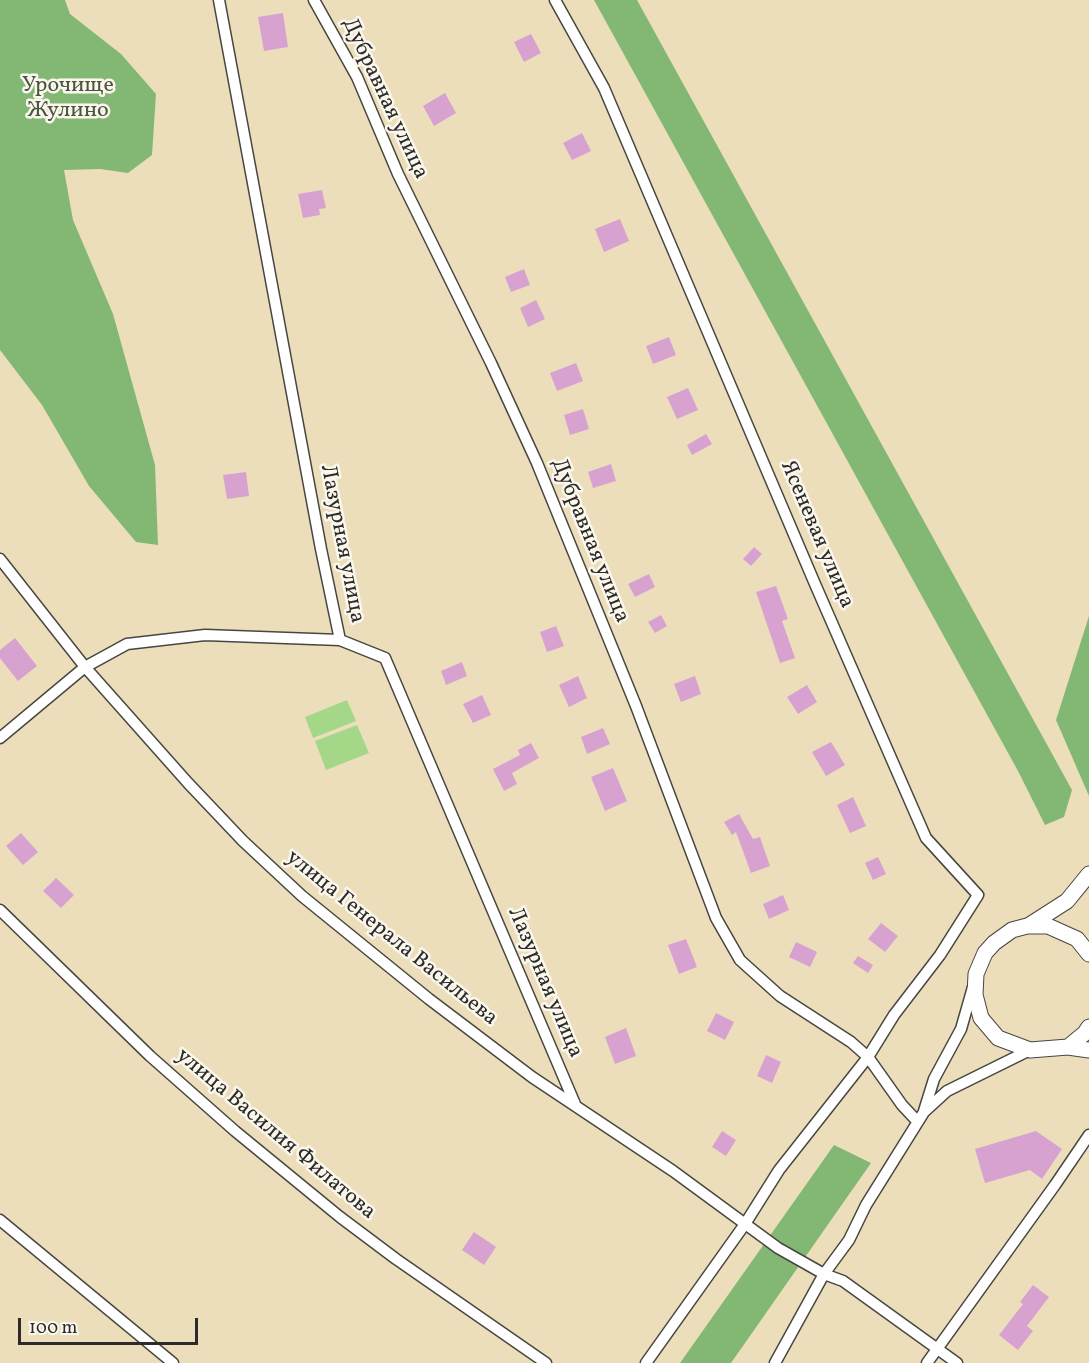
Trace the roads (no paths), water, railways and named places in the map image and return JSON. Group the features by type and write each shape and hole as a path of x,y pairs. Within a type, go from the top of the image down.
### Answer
{"main road":[{"path":"1027,927 1067,901 1089,874"},
{"path":"1089,954 1077,939 1048,926 1012,930 985,953 976,974 975,995 981,1018 998,1038 1030,1050 1068,1047 1089,1050"},
{"path":"1068,1047 1089,1027"}],"street":[{"name":"Лазурная улица","path":"219,0 340,640 385,658 576,1105"},
{"name":"Дубравная улица","path":"314,0 357,77 398,174 491,363 537,463 636,706 716,918 741,960 748,967 780,996 851,1042 868,1057 902,1105 920,1116"},
{"name":"Ясеневая улица","path":"555,0 604,88 926,838 978,895 940,955 894,1015 868,1057"},
{"name":"улица Генерала Васильева","path":"0,559 85,667 243,842 302,896 438,1006 532,1077 673,1171 778,1248 824,1274 843,1281 957,1363"},
{"path":"0,738 85,667 127,644 205,635 340,640"},
{"name":"улица Василия Филатова","path":"0,910 150,1056 235,1131 340,1217 396,1259 546,1363"},
{"path":"775,1363 824,1274 849,1240 866,1205 920,1116 934,1079 961,1029 976,974"},
{"path":"920,1116 947,1090 1030,1050"},
{"path":"646,1363 745,1224 780,1170 868,1057"},
{"path":"927,1363 1089,1135"},
{"path":"0,1220 173,1363"}],"park label":[{"name":"Урочище Жулино","path":"68,100"}]}
